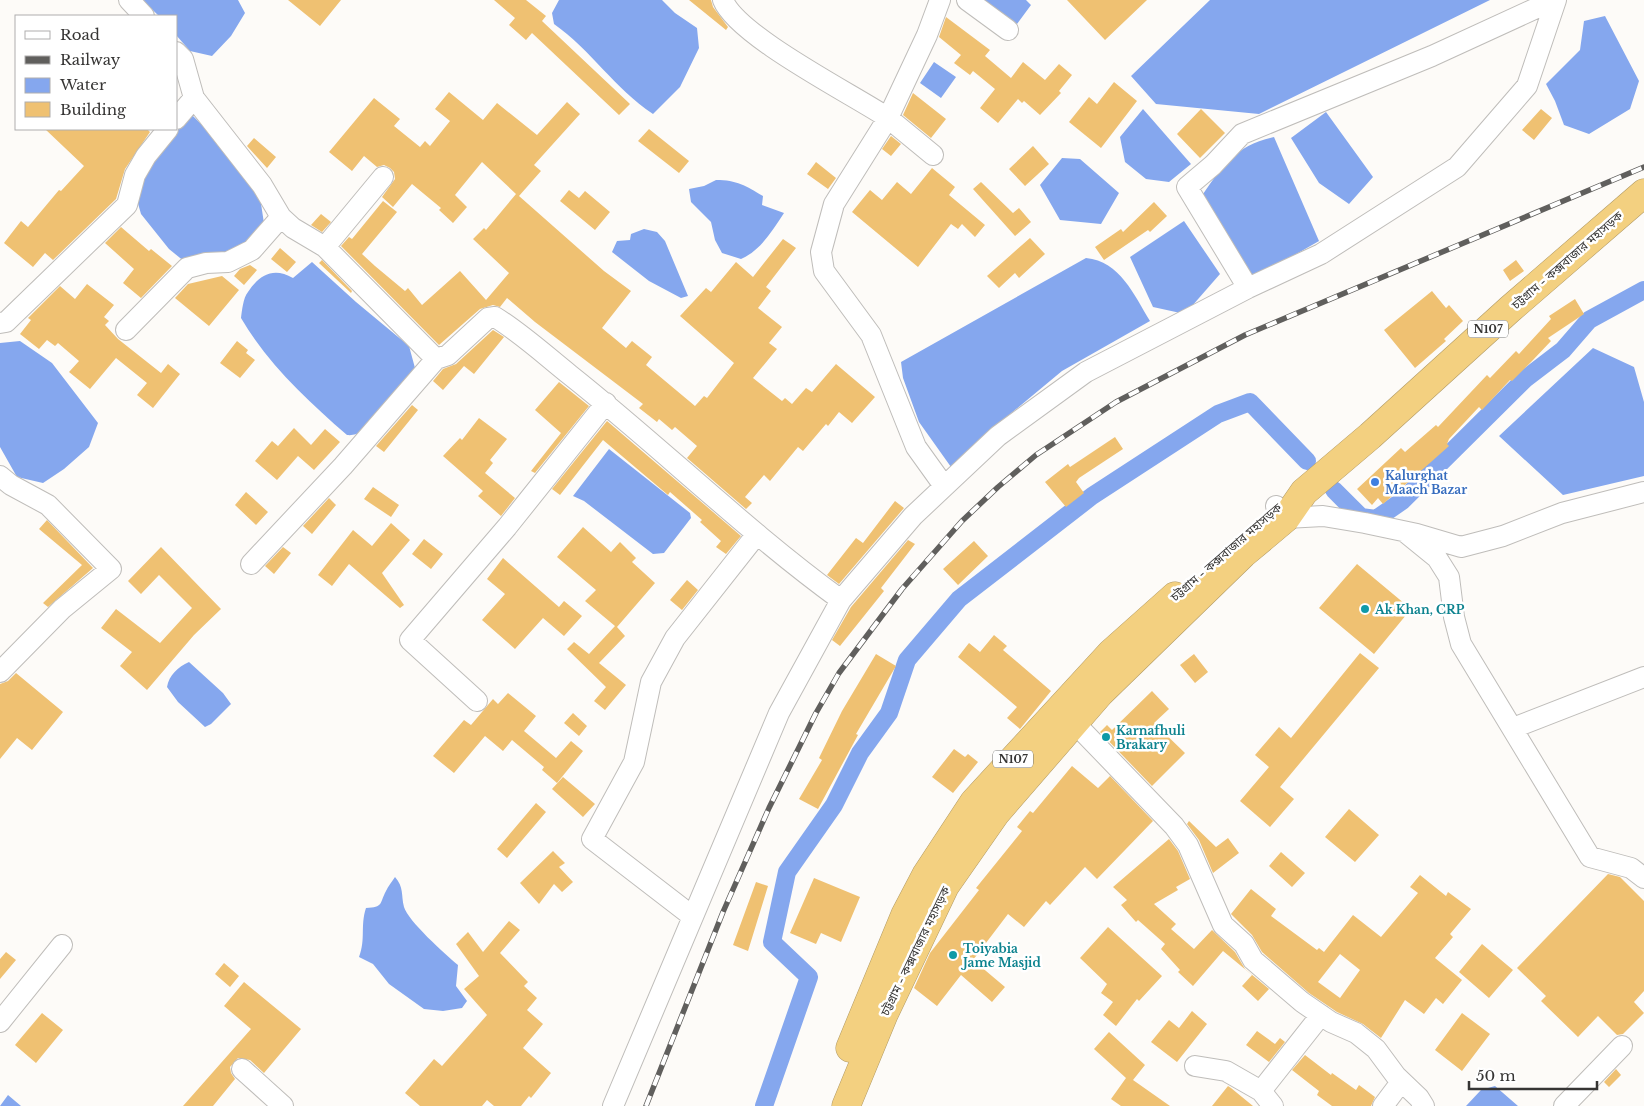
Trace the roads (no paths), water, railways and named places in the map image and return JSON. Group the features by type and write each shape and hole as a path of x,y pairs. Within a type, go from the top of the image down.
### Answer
{"highway":[{"name":"চট্টগ্রাম - কক্সবাজার মহাসড়ক","path":"828,1106 888,950 926,875 974,802 1068,715 1100,693 1243,554 1281,512 1370,436 1510,309 1644,193"},
{"name":"চট্টগ্রাম - কক্সবাজার মহাসড়ক","path":"846,1106 884,1014 945,886 1068,715"}],"street":[{"path":"129,0 143,15"},
{"path":"723,0 732,14 756,36 888,118 933,155"},
{"path":"940,0 927,35 888,118 834,204 822,252 824,271 871,334 916,447 944,486"},
{"path":"967,0 1008,30"},
{"path":"1248,288 1187,186 1214,165 1242,134 1432,56 1555,0"},
{"path":"613,1106 779,713 841,600 913,516 944,486 998,436 1086,372 1248,288 1321,254 1457,167 1527,86 1555,0"},
{"path":"178,54 182,59 194,98 262,185 281,218 293,228 325,247 436,359"},
{"path":"178,117 194,98"},
{"path":"0,323 6,322 127,205 135,174 146,156 167,130"},
{"path":"325,247 383,177"},
{"path":"126,330 187,268 206,263 228,262 252,250 281,218"},
{"path":"251,564 343,466 436,359 448,355 488,318 494,317 606,403 757,534 841,600"},
{"path":"477,701 410,640 506,528 606,403"},
{"path":"0,476 11,485 48,505 111,569 62,609 0,672"},
{"path":"1281,512 1323,516 1417,534 1461,547 1503,536 1562,513 1644,492"},
{"path":"1405,532 1437,558 1449,577 1454,617 1461,644 1590,857 1630,868 1644,878"},
{"path":"692,916 592,839 634,762 651,682 675,638 757,534"},
{"path":"1513,728 1644,677"},
{"path":"1068,715 1112,764 1164,814 1188,845 1223,925 1244,944 1252,960 1302,1002 1321,1015 1356,1033 1376,1049 1401,1082 1419,1098 1424,1106"},
{"path":"0,1022 62,946"},
{"path":"1195,1066 1226,1071 1267,1099 1321,1015"},
{"path":"1564,1106 1622,1046"},
{"path":"242,1069 283,1106"},
{"path":"1383,1106 1401,1082"}],"water":[{"path":"142,0 238,0 245,13 231,36 212,56 190,51 178,37 178,15 158,15"},
{"path":"559,0 662,0 675,13 697,28 699,48 680,87 653,114 639,104 580,46 554,24 552,13"},
{"path":"983,0 1026,0 1031,5 1017,24"},
{"path":"1210,0 1490,0 1259,114 1156,104 1131,76"},
{"path":"1605,16 1639,81 1630,109 1589,134 1564,125 1546,84 1580,50 1584,21"},
{"path":"934,62 956,77 941,98 920,83"},
{"path":"1143,109 1191,164 1169,182 1146,179 1125,162 1120,137"},
{"path":"1326,112 1373,177 1349,204 1319,183 1291,138"},
{"path":"192,115 213,136 260,197 265,230 250,246 211,262 185,262 169,249 141,214 137,200 139,180 172,130 178,130 178,125"},
{"path":"1274,137 1319,241 1253,279 1203,194 1224,165 1240,151 1249,145"},
{"path":"1062,158 1080,159 1119,193 1101,224 1060,220 1040,185"},
{"path":"716,180 736,182 763,196 762,205 784,213 760,245 741,259 722,253 715,240 711,222 691,202 689,189 704,186"},
{"path":"1184,221 1220,274 1185,314 1153,307 1130,257"},
{"path":"644,229 657,232 665,241 688,296 681,298 649,281 612,252 617,241 630,240 631,234"},
{"path":"1086,258 1108,265 1117,272 1132,290 1150,321 1062,371 980,439 951,467 919,422 903,378 901,362"},
{"path":"312,262 409,346 415,368 396,399 378,421 368,429 357,434 347,435 289,381 263,351 241,318 245,298 257,281 268,274 274,273 280,273 293,278"},
{"path":"20,341 52,363 98,423 89,447 64,469 43,483 17,477 0,447 0,343"},
{"path":"1593,348 1634,367 1644,402 1644,476 1563,495 1499,436"},
{"path":"609,449 690,513 691,518 664,553 653,554 584,501 573,496"},
{"path":"189,662 223,693 231,704 211,724 205,727 178,702 167,687 175,672"},
{"path":"395,877 401,888 404,907 412,920 458,965 456,986 467,1001 462,1008 443,1011 424,1009 389,984 373,964 359,957 366,908 376,907 380,904"},
{"path":"1495,1086 1518,1106 1466,1106 1481,1090"},
{"path":"8,1095 21,1106 0,1106"}],"waterway":[{"path":"1334,490 1361,517 1376,519 1402,501 1525,379 1563,350 1589,320 1644,290"},
{"path":"764,1106 809,977 772,942 787,872 834,805 860,753 889,713 907,660 959,599 1092,496 1218,414 1250,402 1307,461"}],"railway":[{"path":"646,1106 723,912 769,808 816,713 839,673 902,589 962,521 998,487 1036,455 1116,402 1245,335 1644,167"}],"place":[{"name":"Kalurghat Maach Bazar","path":"1375,482"},
{"name":"Ak Khan, CRP","path":"1365,609"},
{"name":"Karnafhuli Brakary","path":"1106,737"},
{"name":"Toiyabia Jame Masjid","path":"953,955"}]}
